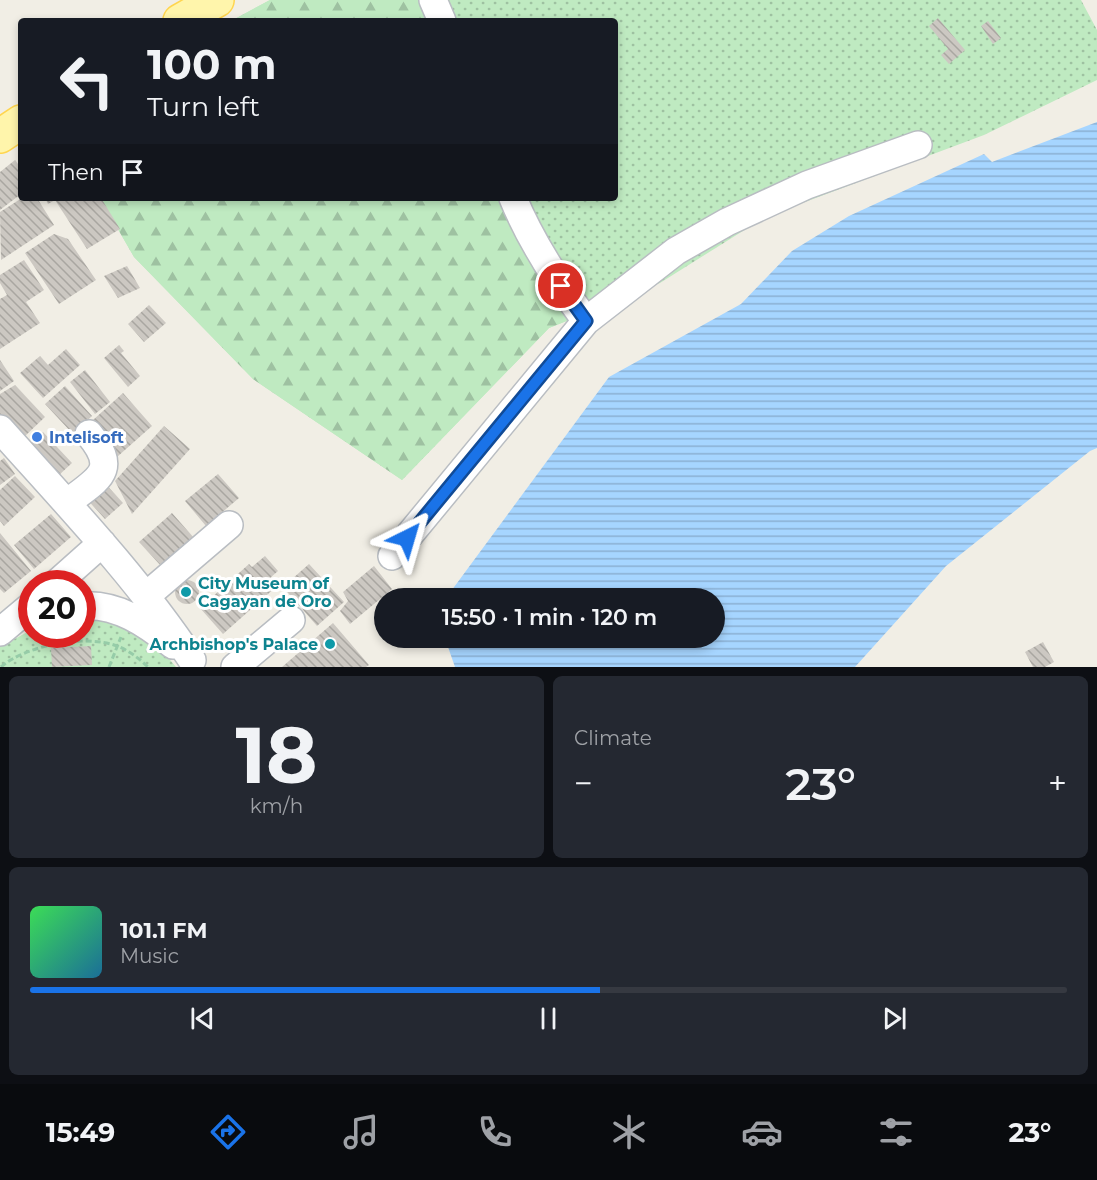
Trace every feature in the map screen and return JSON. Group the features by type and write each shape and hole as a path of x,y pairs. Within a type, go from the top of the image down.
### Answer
{"main road":[{"path":"0,136 18,124"}],"street":[{"path":"433,0 441,18"},
{"path":"392,556 586,321 676,251 727,222 807,185 918,145"},
{"path":"514,201 538,248 586,321"},
{"path":"0,430 102,543 137,605 158,634 194,663"},
{"path":"67,503 100,476 104,469 103,454 89,435"},
{"path":"96,607 137,605 229,525"},
{"path":"72,570 102,543"},
{"path":"235,667 291,620"}],"path":[{"path":"109,667 137,605"},
{"path":"1,667 29,652 66,642 104,642 118,646 148,667"}],"green space":[{"path":"270,0 1081,0 1097,30 1097,80 984,135 765,217 660,283 549,328 402,480 253,379 134,257 102,201 618,201 618,18 237,18"},
{"path":"270,0 433,0 441,18 237,18"},
{"path":"102,201 515,201 582,315 549,328 402,480 253,379 134,257"},
{"path":"96,619 113,621 160,648 176,667 0,667 0,647 18,637 18,648 96,648"}],"water":[{"path":"1097,122 1097,448 1090,451 946,566 855,667 455,667 448,648 725,648 725,588 453,588 609,377 741,304 792,251 849,216 984,154 992,162"}],"building":[{"path":"938,18 965,50 949,64 941,55 948,49 929,26"},
{"path":"988,21 1001,38 993,44 981,26"},
{"path":"15,160 18,164 18,196 0,210 0,172"},
{"path":"18,201 39,201 54,225 1,260 0,212"},
{"path":"56,201 103,201 120,229 87,249"},
{"path":"54,234 68,239 96,280 59,304 25,253"},
{"path":"24,260 44,290 26,302 40,323 0,349 0,299 7,295 0,283 0,275"},
{"path":"127,266 140,288 118,298 104,276"},
{"path":"149,305 166,323 144,342 128,324"},
{"path":"119,345 124,351 121,353 140,376 128,387 104,358"},
{"path":"66,349 80,365 43,398 20,373 40,356 48,365"},
{"path":"0,360 14,381 0,391"},
{"path":"85,370 110,402 95,414 70,382"},
{"path":"15,385 45,417 24,437 0,418 0,394"},
{"path":"65,386 92,416 73,434 45,404"},
{"path":"123,393 152,426 117,457 103,440 108,436 93,420"},
{"path":"164,426 190,449 132,514 115,481"},
{"path":"43,432 72,463 58,476 29,445"},
{"path":"4,458 15,474 0,485 0,461"},
{"path":"218,474 239,498 206,526 185,501"},
{"path":"15,476 35,497 4,526 0,521 0,490"},
{"path":"102,480 123,503 105,519 85,497"},
{"path":"172,513 194,538 162,567 139,542"},
{"path":"51,514 71,537 34,569 14,545"},
{"path":"0,533 30,570 18,570 18,582 4,593 0,589"},
{"path":"265,556 278,571 270,578 277,586 223,634 200,608 249,564 252,567"},
{"path":"309,564 344,602 317,626 283,587"},
{"path":"374,566 391,588 374,588 374,604 350,624 340,611 348,601 343,592"},
{"name":"City Museum of Cagayan de Oro","path":"187,580 195,584 199,592 195,600 187,604 179,600 175,592 179,584"},
{"name":"Archbishop's Palace","path":"333,623 369,665 366,667 282,667"},
{"path":"1043,642 1054,662 1045,667 1033,667 1025,652"},
{"path":"51,648 91,648 92,665 52,667"}],"place":[{"name":"Intelisoft","path":"37,437"},
{"name":"City Museum of Cagayan de Oro","path":"186,592"},
{"name":"Archbishop's Palace","path":"330,644"}],"route":[{"path":"407,538 586,321 561,286"}]}
